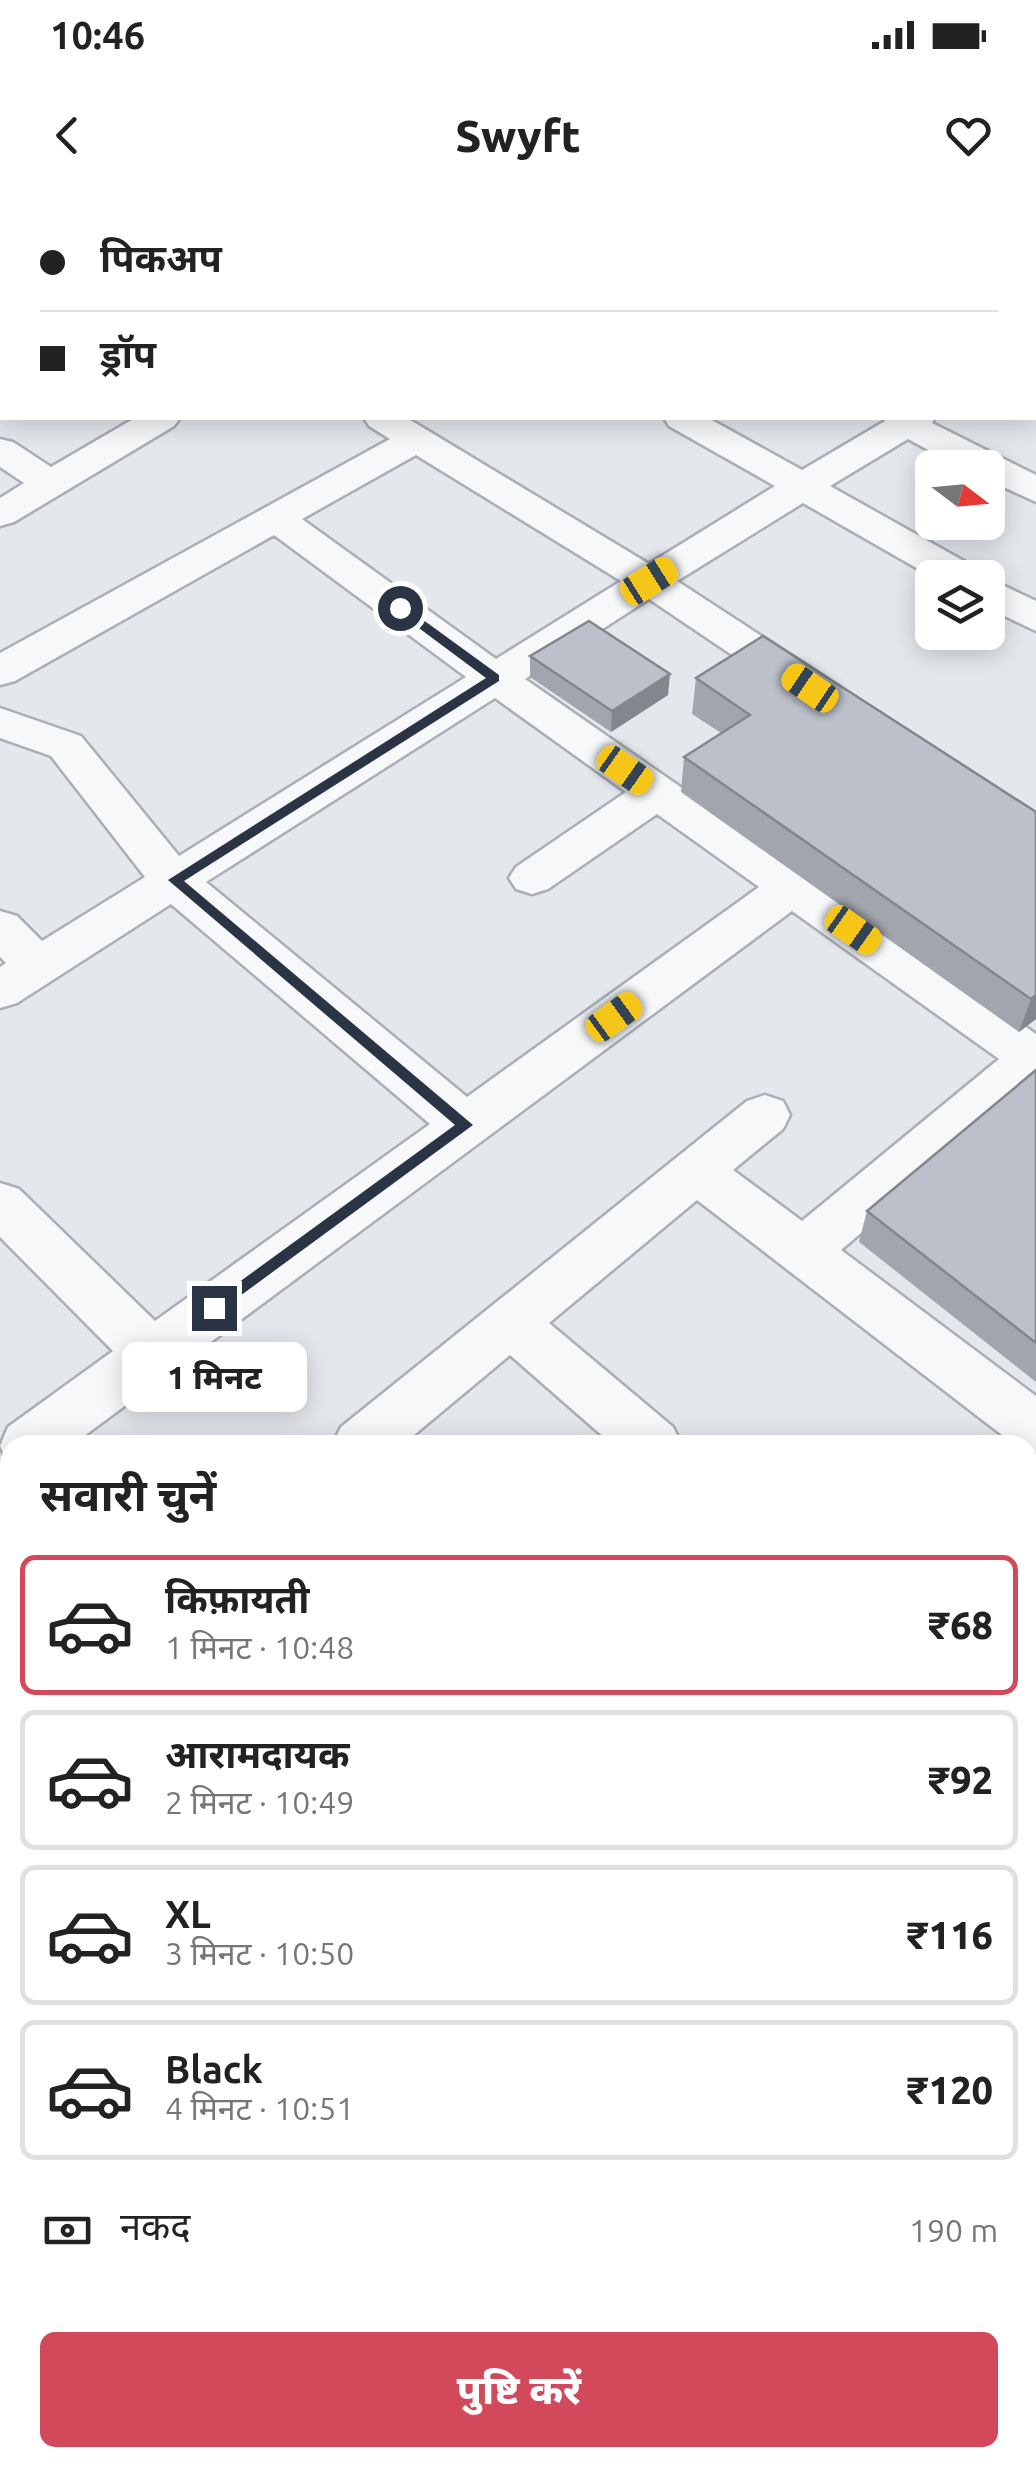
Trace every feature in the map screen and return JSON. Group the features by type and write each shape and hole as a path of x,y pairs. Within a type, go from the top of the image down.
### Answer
{"street":[{"path":"0,514 157,420"},
{"path":"686,420 932,560"},
{"path":"0,928 19,978 908,420 1036,490"},
{"path":"0,671 273,516 400,428 649,581 842,710"},
{"path":"0,450 48,482"},
{"path":"273,516 495,678 1035,1057 802,1252"},
{"path":"1005,600 1036,618"},
{"path":"0,722 66,746 174,880 466,1125"},
{"path":"532,878 658,792"},
{"path":"42,1435 792,888"},
{"path":"373,1435 765,1115"},
{"path":"696,1170 1036,1428"},
{"path":"0,1204 152,1354"},
{"path":"510,1322 641,1435"}],"building":[{"path":"589,621 670,674 612,711 530,656"},
{"path":"763,636 1036,812 1036,995 1031,999 684,757 750,715 696,678"},
{"path":"1036,1070 1036,1343 867,1211"}],"route":[{"path":"214,1308 466,1125 174,880 495,678 400,608"}]}
